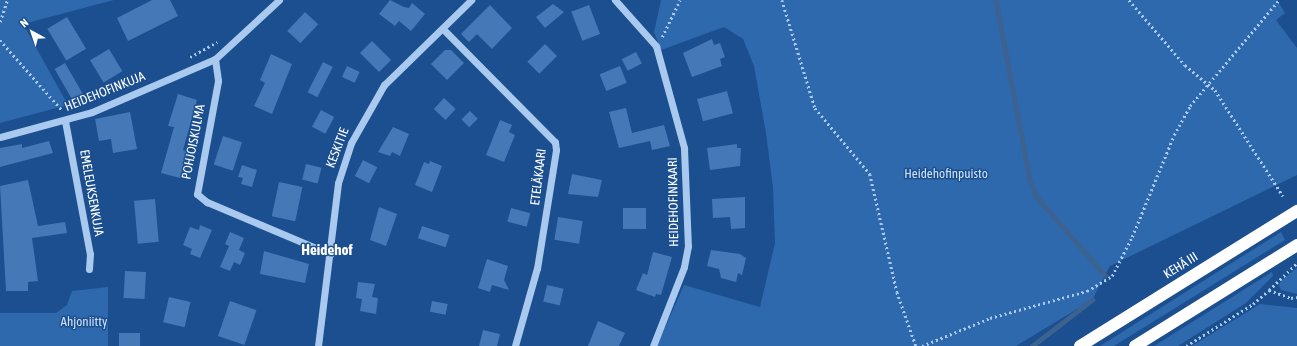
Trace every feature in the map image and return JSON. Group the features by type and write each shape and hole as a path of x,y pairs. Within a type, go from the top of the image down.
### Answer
{"highway":[{"name":"KEHÄ III","path":"1080,346 1297,211"},
{"path":"1135,346 1297,245"}],"street":[{"path":"215,59 279,0"},
{"name":"KESKITIE","path":"318,346 338,183 344,159 364,118 384,85 471,0"},
{"name":"HEIDEHOFINKAARI","path":"615,0 656,46 666,75 684,148 688,246 684,267 653,346"},
{"name":"ETELÄKAARI","path":"443,29 555,142 556,150 537,268 515,346"},
{"name":"HEIDEHOFINKUJA","path":"0,137 65,121 215,59"},
{"name":"POHJOISKULMA","path":"215,59 218,81 198,194 207,202 330,254"},
{"name":"EMELEUKSENKUJA","path":"65,121 90,254 89,269"}],"path":[{"path":"0,22 7,0"},
{"path":"656,46 670,26 680,0"},
{"path":"782,0 815,108 870,174 897,292 916,346"},
{"path":"1129,0 1185,65 1208,84 1283,196"},
{"path":"922,346 990,318 1087,291 1112,276 1132,237 1174,136 1190,106 1279,0"},
{"path":"186,59 223,38"},
{"path":"0,40 64,111"},
{"path":"56,113 70,108"},
{"path":"1186,346 1253,304 1297,263"},
{"path":"1269,290 1291,298 1297,298"}],"green space":[{"path":"0,0 114,0 23,24 68,105 0,123"},
{"name":"Heidehofinpuisto","path":"661,0 1277,0 1285,13 1276,20 1297,48 1297,175 1110,266 1092,300 1016,346 657,346 684,285 760,307 775,243 773,188 766,133 754,66 743,39 724,27 661,50 654,32"},
{"path":"1281,232 1285,240 1114,346 1100,346"},
{"path":"1297,268 1297,294 1281,290 1279,285 1282,280"},
{"path":"1272,272 1273,276 1246,303 1178,346 1154,346"},
{"name":"Ahjoniitty","path":"108,287 108,346 0,346 0,313 56,313 67,305 72,291"},
{"path":"1260,304 1297,308 1297,346 1192,346"}],"building":[{"path":"152,0 170,0 178,16 128,41 117,18"},
{"path":"390,0 409,8 412,3 425,14 411,31 399,21 395,26 379,14"},
{"path":"553,4 564,12 545,28 536,17"},
{"path":"490,5 512,28 492,49 477,34 469,42 461,34"},
{"path":"589,5 600,34 582,41 571,12"},
{"path":"305,12 318,24 300,43 287,31"},
{"path":"67,17 86,49 66,61 47,29"},
{"path":"712,39 714,45 720,43 725,57 720,59 722,66 692,77 683,53"},
{"path":"372,41 391,60 379,72 360,53"},
{"path":"545,44 557,56 539,74 527,62"},
{"path":"109,49 122,71 104,83 90,60"},
{"path":"445,50 451,50 464,63 447,80 431,64"},
{"path":"636,52 642,64 628,71 622,59"},
{"path":"271,54 292,64 272,114 254,106 265,83 260,80"},
{"path":"323,62 333,67 317,97 308,92"},
{"path":"65,63 83,94 73,100 55,69"},
{"path":"347,66 360,72 355,83 342,77"},
{"path":"620,66 627,83 606,91 600,74"},
{"path":"727,91 733,113 703,121 697,99"},
{"path":"178,94 197,100 183,150 187,152 180,178 161,173 174,127 168,126"},
{"path":"444,98 456,109 445,120 434,109"},
{"path":"626,108 632,133 664,125 670,146 652,150 650,141 619,148 609,112"},
{"path":"321,110 334,117 325,134 312,127"},
{"path":"470,111 478,119 469,127 462,119"},
{"path":"130,112 137,149 113,153 111,139 99,141 95,119"},
{"path":"500,120 512,125 509,132 515,135 504,162 486,155"},
{"path":"393,127 409,134 400,156 392,152 390,156 378,152"},
{"path":"223,136 242,142 233,171 214,165"},
{"path":"49,141 53,153 0,167 0,148 22,144 22,148"},
{"path":"737,144 737,148 741,148 740,166 710,170 707,148"},
{"path":"363,160 377,167 369,183 355,176"},
{"path":"430,161 442,166 432,192 415,185 424,162 429,164"},
{"path":"306,164 322,168 318,183 302,180"},
{"path":"242,165 257,170 252,187 241,184 243,178 238,177"},
{"path":"572,174 602,180 598,197 568,194"},
{"path":"28,180 38,226 65,222 67,233 32,238 38,281 28,282 28,291 6,291 0,186"},
{"path":"279,182 302,187 295,221 272,216"},
{"path":"745,197 745,228 731,229 730,217 713,218 712,199"},
{"path":"155,199 159,242 138,244 134,201"},
{"path":"379,207 397,214 386,246 370,240"},
{"path":"511,208 530,213 527,227 507,222"},
{"path":"623,208 646,208 646,229 623,229"},
{"path":"558,217 583,221 579,244 554,240"},
{"path":"200,225 212,230 200,258 190,254 192,249 183,245 190,227 199,230"},
{"path":"422,226 450,235 446,247 418,238"},
{"path":"230,232 244,238 239,250 245,253 240,265 234,262 230,271 220,267 229,246 225,244"},
{"path":"711,250 740,254 746,258 742,275 738,273 736,282 721,278 719,269 707,266"},
{"path":"264,251 309,264 305,283 260,274"},
{"path":"653,252 672,257 661,295 656,294 655,297 636,290 643,273 647,275"},
{"path":"487,259 508,266 504,280 509,290 492,285 490,292 478,288"},
{"path":"125,271 146,272 145,299 124,298"},
{"path":"358,282 375,284 372,297 378,298 376,314 360,311 362,299 356,298"},
{"path":"547,285 564,289 560,305 543,302"},
{"path":"169,297 190,302 185,327 163,322"},
{"path":"230,301 256,310 244,345 218,336"},
{"path":"432,301 448,304 446,315 430,312"},
{"path":"598,321 625,333 619,346 588,346"},
{"path":"483,330 500,334 497,346 479,346"},
{"path":"119,333 140,333 140,346 119,346"}],"waterway":[{"path":"996,0 1030,180 1036,196 1105,275"},
{"path":"1032,346 1092,300"}],"district":[{"name":"Heidehof","path":"327,250"}]}
